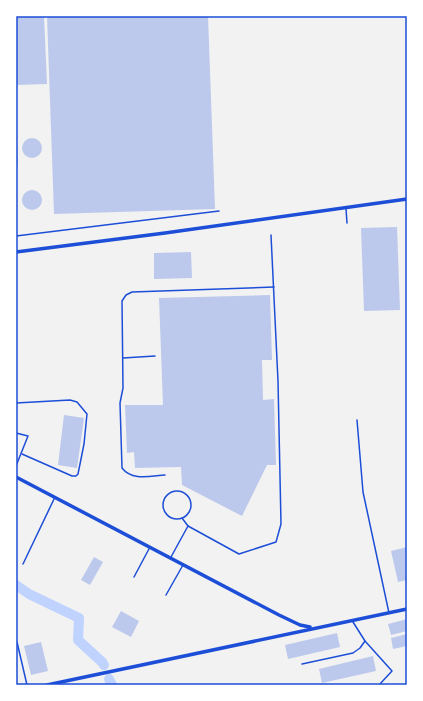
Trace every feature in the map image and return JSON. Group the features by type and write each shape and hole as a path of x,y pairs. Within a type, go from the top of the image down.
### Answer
{"street":[{"path":"16,252 407,199"},
{"path":"16,477 150,546 292,622 300,626 313,628"},
{"path":"47,685 407,609"}],"lane":[{"path":"346,207 347,223"},
{"path":"16,236 219,211"},
{"path":"182,518 188,526 239,554 276,542 281,524 278,381 272,235"},
{"path":"165,475 134,477 126,474 122,468 120,403 123,388 122,301 126,295 132,292 274,287"},
{"path":"122,358 156,356"},
{"path":"16,403 70,400 77,402 87,414 84,444 78,474 76,476 72,476 22,454"},
{"path":"357,420 363,492 389,613"},
{"path":"16,433 28,436 16,466"},
{"path":"180,491 190,499 191,508 186,516 182,518 173,518 166,513 164,509 165,500 171,493 180,491"},
{"path":"23,564 55,497"},
{"path":"171,558 188,526"},
{"path":"134,577 150,546"},
{"path":"166,595 183,565"},
{"path":"352,621 365,641 392,671 379,685"},
{"path":"302,664 353,653 360,648 365,641"},
{"path":"17,642 27,685"}],"building":[{"path":"16,16 44,16 47,84 16,85"},
{"path":"47,16 208,16 215,209 54,214"},
{"path":"32,138 39,141 42,148 39,155 32,158 25,155 22,148 25,141"},
{"path":"17,141 18,166 16,166"},
{"path":"32,190 39,193 42,200 39,207 32,210 25,207 22,200 25,193"},
{"path":"397,227 400,310 364,311 361,228"},
{"path":"191,252 192,278 154,279 154,253"},
{"path":"270,295 272,360 262,360 263,400 274,399 276,465 267,465 242,516 182,485 181,467 135,468 134,452 127,453 125,405 163,405 159,298"},
{"path":"64,415 84,418 77,468 58,465"},
{"path":"407,547 407,580 398,582 391,551"},
{"path":"94,557 103,562 90,585 81,580"},
{"path":"121,611 139,621 131,637 112,627"},
{"path":"407,619 407,631 391,635 388,624"},
{"path":"337,633 340,647 288,659 285,645"},
{"path":"407,634 407,646 393,649 391,638"},
{"path":"41,642 48,671 31,675 24,646"},
{"path":"373,656 376,671 322,683 319,669"}],"waterway":[{"path":"16,585 29,594 79,618 78,640 104,665"},
{"path":"109,679 112,685"}]}
